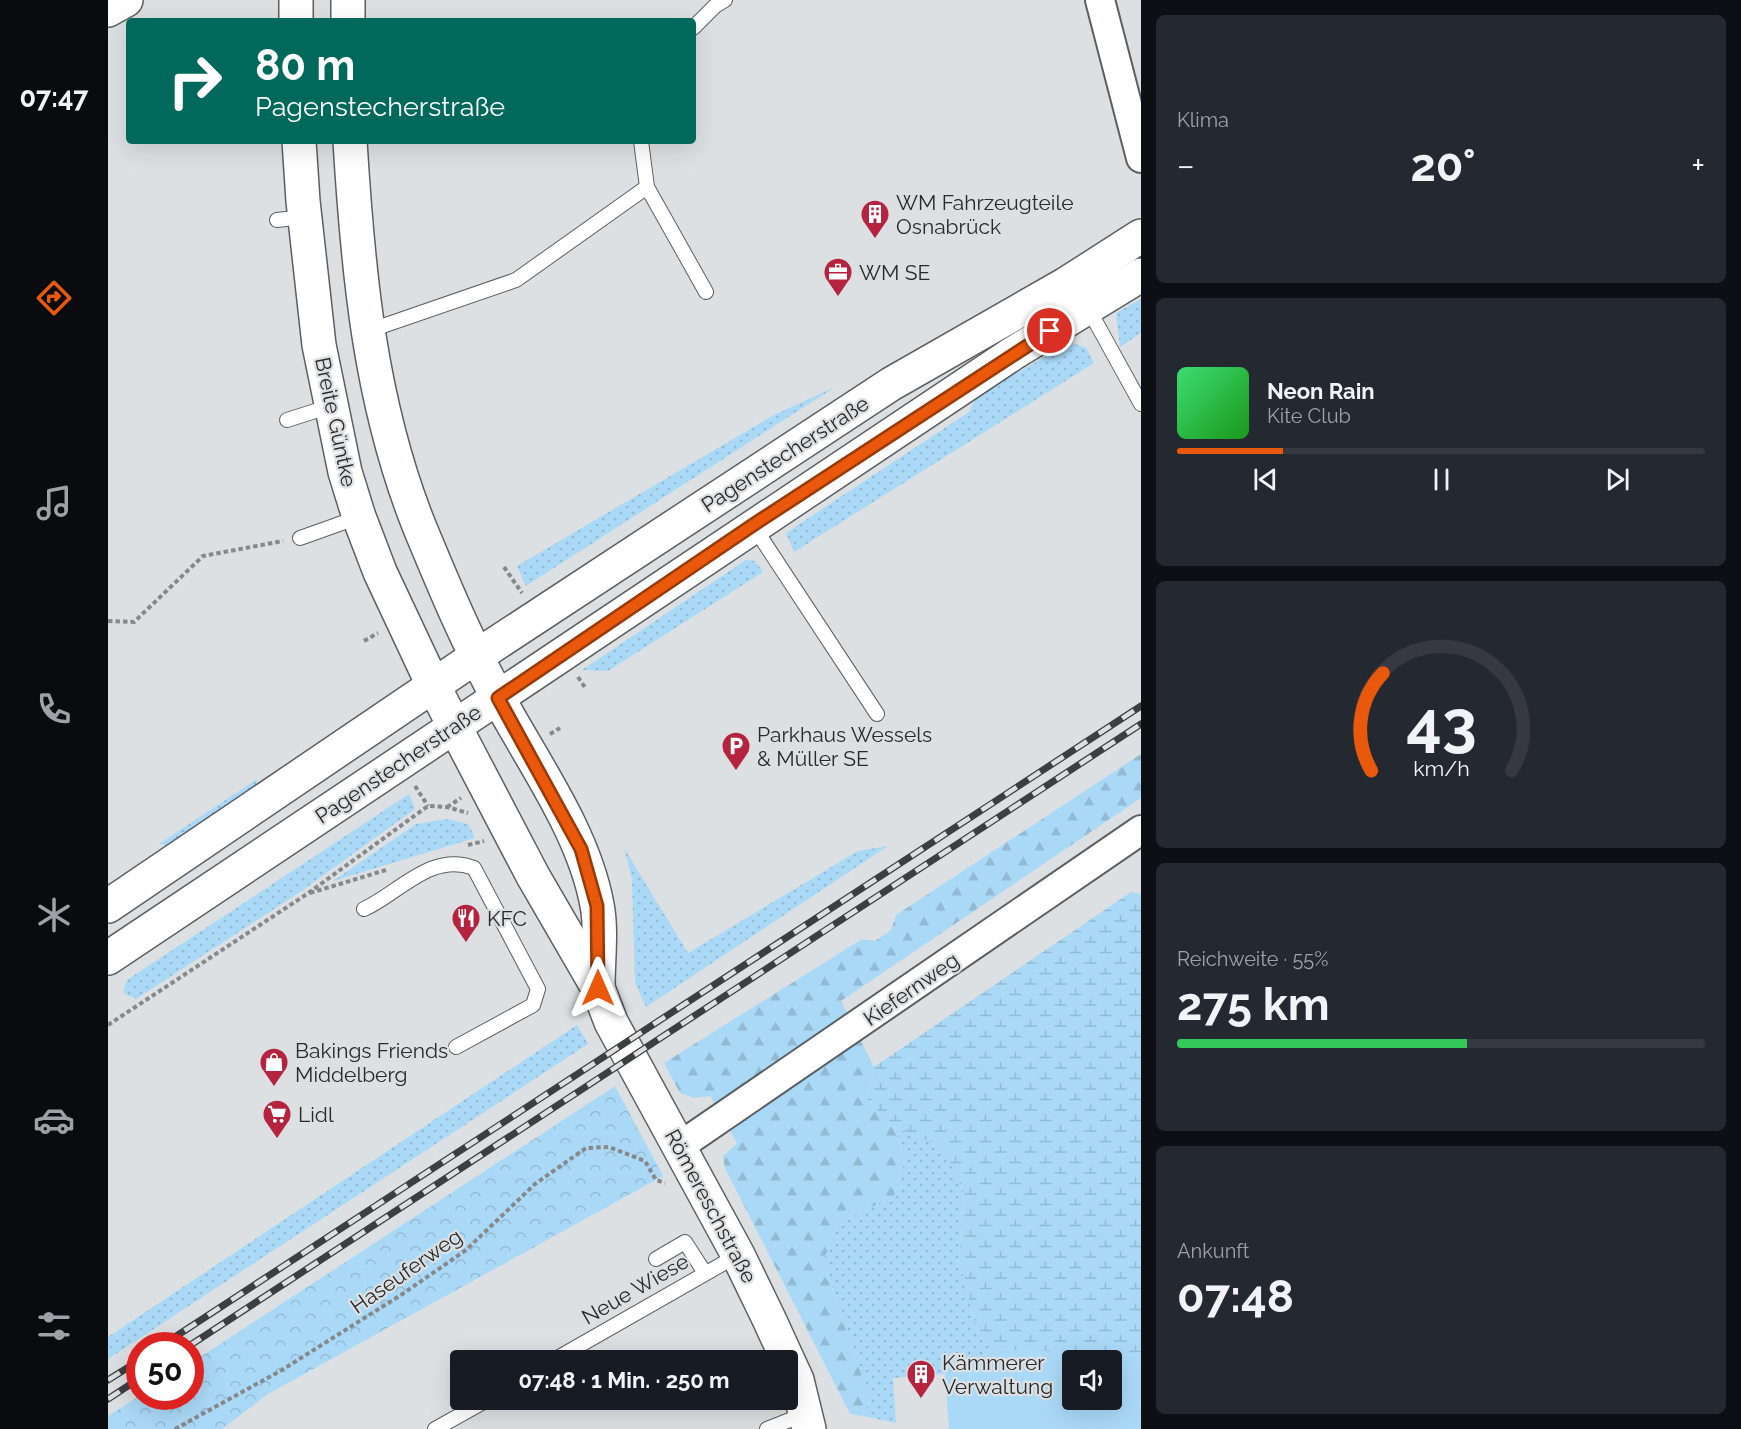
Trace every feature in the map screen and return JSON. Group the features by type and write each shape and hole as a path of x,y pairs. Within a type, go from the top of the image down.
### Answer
{"main road":[{"path":"108,10 125,0"},
{"path":"296,0 296,18"},
{"path":"348,0 348,18"},
{"name":"Breite Güntke","path":"299,144 291,219 345,472 380,572 434,687"},
{"path":"350,144 355,223 366,332 387,434 420,526 477,656"},
{"name":"Pagenstecherstraße","path":"108,906 477,656 891,384 1066,284 1141,237"},
{"name":"Pagenstecherstraße","path":"108,958 753,525 1012,354 1141,275"},
{"name":"Römereschstraße","path":"477,656 581,849 597,906 598,988"},
{"name":"Römereschstraße","path":"434,687 533,876 598,988 611,1022 738,1255 796,1380 807,1422"}],"street":[{"path":"1100,0 1141,158"},
{"name":"Kiefernweg","path":"680,1146 1141,830"}],"lane":[{"path":"696,25 715,6 725,0"},
{"path":"641,144 646,187 706,292"},
{"path":"366,332 516,280 646,187"},
{"path":"1088,308 1139,398"},
{"path":"287,420 332,406"},
{"path":"300,538 359,517"},
{"path":"753,525 877,714"},
{"path":"364,909 384,900 400,884 414,875 460,862 474,868 538,989 533,1005 456,1047"},
{"path":"656,1259 685,1242 705,1274"},
{"name":"Neue Wiese","path":"572,1350 738,1255"},
{"path":"435,1429 468,1410"},
{"path":"767,1429 807,1422"}],"path":[{"path":"108,621 134,622 203,556 300,538"},
{"path":"108,1025 307,894 428,806 447,807 474,815"},
{"name":"Haseuferweg","path":"175,1429 282,1370 402,1295 466,1250 535,1184 586,1148 609,1147 645,1161"}],"green space":[{"path":"1141,299 1141,333 1120,347 1116,313"},
{"path":"1070,342 1086,348 1094,363 794,552 786,533 969,412 976,397"},
{"path":"835,387 526,586 517,566 774,415"},
{"path":"746,560 755,561 763,572 608,671 582,670"},
{"path":"1141,754 1141,798 841,1001 874,1067 867,1099 894,1127 905,1160 894,1196 839,1223 823,1261 870,1400 863,1416 850,1414 725,1168 723,1156 737,1143 710,1096 695,1098 680,1093 664,1063 862,939 875,941 891,930 896,915"},
{"path":"257,779 255,789 171,846 159,844"},
{"path":"409,794 415,809 303,890 136,999 123,993 127,980"},
{"path":"447,819 468,824 475,838 333,881 416,824"},
{"path":"888,846 646,1007 635,982 632,879 624,848 688,953 858,851"},
{"path":"1131,892 1141,894 1141,1356 1122,1355 1122,1350 1062,1350 1062,1352 996,1349 976,1326 959,1258 963,1191 943,1147 894,1127 867,1099 874,1067"},
{"path":"577,1025 588,1044 149,1332 126,1332 126,1347 108,1359 108,1337"},
{"path":"615,1086 663,1176 268,1394 222,1429 108,1429 108,1416 126,1404 126,1410 204,1410 204,1355"},
{"path":"894,1127 943,1147 963,1191 959,1258 976,1326 996,1349 945,1374 893,1378 896,1423 863,1416 870,1400 823,1261 839,1223 894,1196 905,1160"},
{"path":"996,1349 1062,1352 1062,1410 1122,1410 1122,1355 1141,1356 1141,1429 949,1429 945,1374"}],"railway":[{"path":"182,1332 1141,706"},
{"path":"204,1336 1141,724"},
{"path":"108,1380 126,1369"},
{"path":"108,1399 126,1387"}],"place":[{"name":"WM Fahrzeugteile Osnabrück","path":"875,240"},
{"name":"WM SE","path":"838,298"},
{"name":"Parkhaus Wessels & Müller SE","path":"736,772"},
{"name":"KFC","path":"466,944"},
{"name":"Bakings Friends Middelberg","path":"274,1088"},
{"name":"Lidl","path":"277,1140"},
{"name":"Kämmerer Verwaltung","path":"921,1400"}],"route":[{"path":"598,988 597,906 581,849 498,698 753,525 1050,331"}]}
